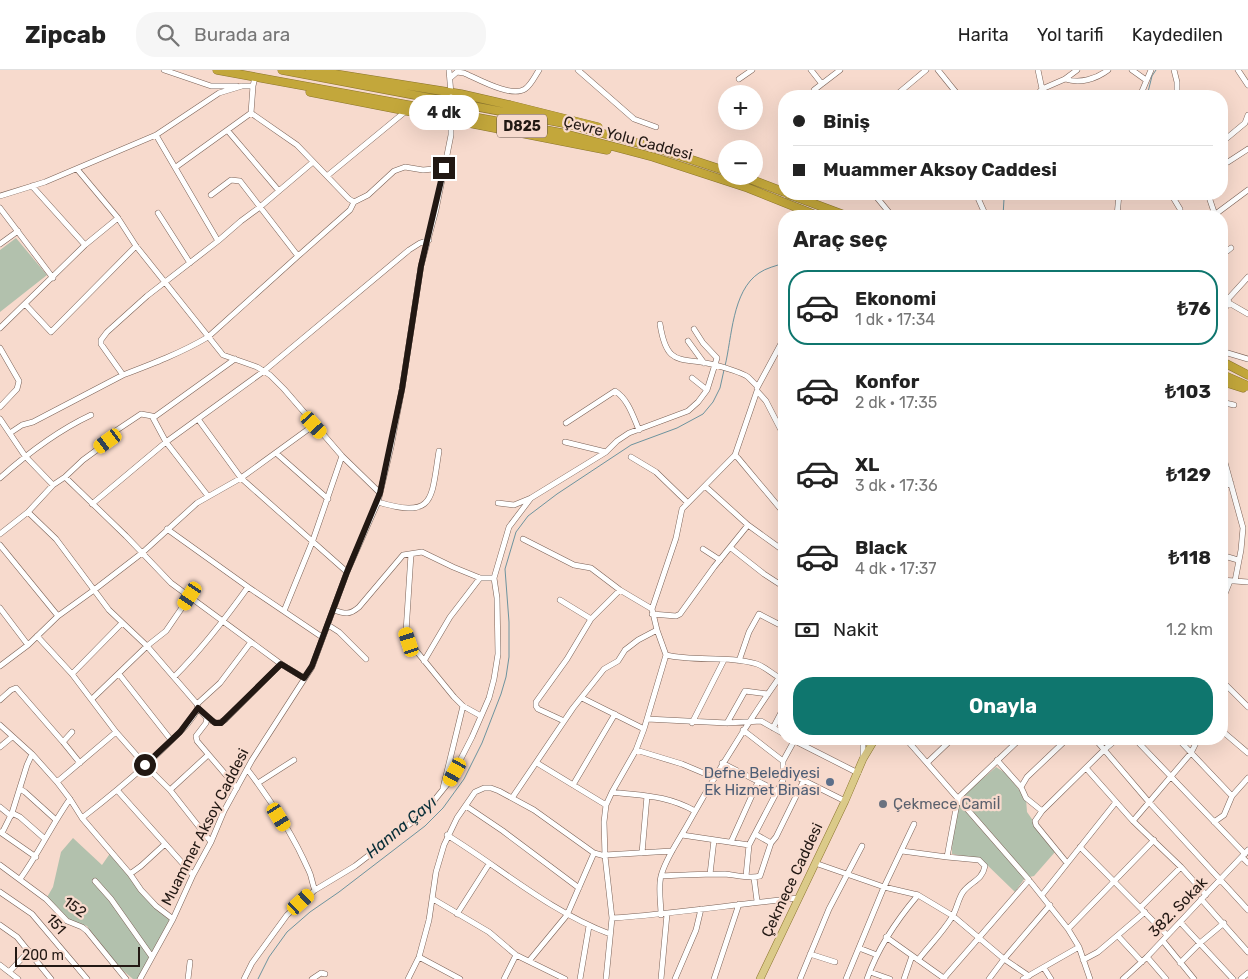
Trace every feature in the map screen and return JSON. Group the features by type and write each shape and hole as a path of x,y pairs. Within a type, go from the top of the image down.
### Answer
{"highway":[{"name":"Çevre Yolu Caddesi","path":"217,70 562,134 653,157 748,188 803,210"},
{"name":"Çevre Yolu Caddesi","path":"282,70 568,124 656,148 718,168"},
{"path":"310,70 510,105 588,124 656,148"},
{"path":"254,77 323,95 406,111 451,116 587,147 653,157"},
{"path":"763,184 778,190"},
{"path":"811,200 834,210"},
{"path":"1228,365 1248,376"},
{"path":"1228,369 1248,376"},
{"path":"1228,377 1248,386"},
{"path":"1228,383 1248,390"}],"main road":[{"name":"Çekmece Caddesi","path":"760,979 845,801 863,759 871,745"}],"street":[{"path":"164,70 211,86 253,86"},
{"name":"Muammer Aksoy Caddesi","path":"140,979 173,920 193,875 212,842 224,811 247,769 312,666 347,572 378,502 401,394 421,266 429,240 451,135 449,70"},
{"path":"450,78 458,72 464,73 511,92 526,88 540,70"},
{"path":"578,70 634,120 656,127"},
{"path":"739,79 752,70"},
{"path":"811,70 822,84"},
{"path":"814,90 840,70"},
{"path":"902,90 926,70"},
{"path":"938,70 954,90"},
{"path":"1038,70 1042,89 1065,79 1077,70"},
{"path":"1065,79 1079,82 1101,75 1108,70"},
{"path":"1132,70 1146,80"},
{"path":"1142,90 1152,70"},
{"path":"1174,70 1177,90"},
{"path":"1238,70 1248,85"},
{"path":"252,114 254,77"},
{"path":"0,196 77,169 156,135 220,93 242,86"},
{"path":"328,176 406,111"},
{"path":"176,167 252,114"},
{"path":"252,114 297,145 354,202"},
{"path":"1228,139 1245,123 1248,115"},
{"path":"228,131 279,190"},
{"path":"156,135 218,241"},
{"path":"1228,162 1248,149"},
{"path":"123,375 105,351 101,340 106,332 240,221 260,207 312,162"},
{"path":"10,433 22,425 40,418 123,375 156,363 208,337 350,210 354,202 368,195 394,171 405,167 423,170 444,168"},
{"path":"77,169 118,218 136,246 223,356 264,371 284,389 342,456 380,493"},
{"path":"211,195 226,182 240,181 298,256"},
{"path":"32,186 86,245"},
{"path":"1222,210 1248,190"},
{"path":"879,200 887,210"},
{"path":"1175,200 1180,209"},
{"path":"0,208 54,278"},
{"path":"158,214 190,263"},
{"path":"0,328 54,278 86,245 118,218"},
{"path":"0,244 18,231"},
{"path":"92,504 166,442 264,371 409,250 429,240"},
{"path":"25,304 50,332 136,246"},
{"path":"1248,277 1228,301 1248,314"},
{"path":"660,324 665,347 672,355 679,360 714,364 747,376 778,420"},
{"path":"498,503 514,506 531,498 606,452 629,433 688,411 707,390 717,358 703,343 694,329"},
{"path":"688,341 704,363"},
{"path":"0,348 19,381 17,389 0,407"},
{"path":"606,979 612,918 605,855 604,822 606,805 636,750 666,655 656,630 652,612 676,538 682,509 735,456 757,388 778,349"},
{"path":"1228,353 1248,359"},
{"path":"153,418 235,359"},
{"path":"692,378 707,390"},
{"path":"566,424 615,391 623,397 639,430"},
{"path":"1228,404 1234,405"},
{"path":"0,534 28,512 53,485 108,441 114,432 141,414 147,414 153,418 166,442 208,496"},
{"path":"0,478 25,456 53,436 91,415"},
{"path":"0,419 25,456 53,485"},
{"path":"198,420 241,478 347,572"},
{"path":"0,665 28,645 58,616 142,553 197,503 241,478 314,425"},
{"path":"565,442 606,452"},
{"path":"378,502 396,508 414,509 423,506 428,500 432,489 438,451"},
{"path":"276,454 328,499"},
{"path":"284,611 313,540 342,456"},
{"path":"735,456 778,506"},
{"path":"631,457 656,472 688,503"},
{"path":"1228,472 1245,527 1233,581 1228,591"},
{"path":"65,477 163,576 281,664 304,678"},
{"path":"706,486 748,525 778,547"},
{"path":"244,979 252,962 287,915 315,890 354,866 424,813 449,782 462,761 489,698 494,679 498,654 497,598 494,578 509,527 531,498"},
{"path":"28,512 56,539 109,610 147,646 207,718 215,723 221,723 226,720 281,664"},
{"path":"523,539 574,565 591,568 652,612 676,616 680,614 748,525"},
{"path":"168,528 248,587 322,637"},
{"path":"0,545 58,616"},
{"path":"731,548 778,583"},
{"path":"703,549 720,560"},
{"path":"334,610 352,613 403,555 422,552 480,578 494,578"},
{"path":"411,554 406,632 409,642 463,706 481,716"},
{"path":"1228,557 1238,560"},
{"path":"424,661 450,617 480,578"},
{"path":"1228,581 1248,582"},
{"path":"174,677 193,658 248,587"},
{"path":"564,721 538,709 536,702 567,659 591,619 620,590"},
{"path":"92,699 166,630 190,596"},
{"path":"560,600 591,619"},
{"path":"0,608 28,645"},
{"path":"739,660 750,632 760,614 778,623"},
{"path":"72,674 122,623"},
{"path":"328,625 339,632 366,659"},
{"path":"512,798 564,721 604,669 618,661 625,650 638,640 656,630"},
{"path":"37,636 72,674 116,732 170,790 212,842"},
{"path":"82,818 118,790 190,721 198,706 220,683 251,642"},
{"path":"666,655 676,658 739,660 758,664 778,677"},
{"path":"692,723 724,660"},
{"path":"119,674 171,740"},
{"path":"661,979 664,914 660,895 661,876 672,851 713,777 748,722 778,682"},
{"path":"1228,687 1248,707"},
{"path":"0,700 16,688 80,764"},
{"path":"727,723 745,691 768,694"},
{"path":"582,698 644,729"},
{"path":"443,788 463,706"},
{"path":"573,785 614,714"},
{"path":"207,718 206,723 196,736 197,741 237,788"},
{"path":"773,728 778,718"},
{"path":"647,719 692,723 762,721 778,731"},
{"path":"0,725 32,754 57,782 82,818 130,874 140,890 173,920"},
{"path":"743,730 783,761"},
{"path":"63,742 72,732"},
{"path":"57,782 116,732"},
{"path":"1228,736 1248,754"},
{"path":"0,747 12,737"},
{"path":"746,876 749,844 783,780 783,761 791,745"},
{"path":"810,745 858,773"},
{"path":"863,745 863,759"},
{"path":"912,745 1050,905 1068,929 1079,948 1090,979"},
{"path":"928,762 946,745"},
{"path":"947,857 958,798 1013,745"},
{"path":"1021,787 1027,777 1061,745"},
{"path":"1099,745 1105,748 1148,801 1248,910"},
{"path":"1068,863 1036,825 1035,821 1042,811 1109,745"},
{"path":"1141,745 1245,854 1248,863"},
{"path":"1183,745 1232,796"},
{"path":"1133,821 1195,745"},
{"path":"636,750 682,764 713,777"},
{"path":"32,754 12,814 1,832 36,857"},
{"path":"170,790 208,755"},
{"path":"258,784 294,760"},
{"path":"997,760 1021,787 1026,798 1042,811"},
{"path":"537,763 606,805"},
{"path":"722,763 777,791"},
{"path":"1086,768 1133,821 1181,867 1248,952"},
{"path":"247,769 294,842 310,873 315,890"},
{"path":"783,770 845,801"},
{"path":"1214,822 1224,815 1232,796 1248,778"},
{"path":"661,876 710,874 754,878 760,876 770,843 776,837 804,780"},
{"path":"731,842 758,782"},
{"path":"408,979 419,957 433,899 436,872 448,835 475,792 484,788 491,788 512,798 534,810 594,853 605,855 672,851"},
{"path":"20,789 56,820"},
{"path":"118,790 193,875"},
{"path":"612,792 672,800 695,811"},
{"path":"642,853 647,796"},
{"path":"20,880 36,857 70,799"},
{"path":"1042,895 1116,802"},
{"path":"466,806 579,888"},
{"path":"0,807 24,820 45,839"},
{"path":"846,979 884,887 914,824"},
{"path":"755,834 770,843"},
{"path":"448,835 567,915 610,934"},
{"path":"682,835 749,844"},
{"path":"710,874 714,840"},
{"path":"1068,929 1154,840"},
{"path":"130,874 166,844"},
{"path":"800,979 829,909 862,846"},
{"path":"1080,847 1167,935"},
{"path":"902,851 979,860 985,866 984,874 976,882 968,885 960,896 953,916 918,960"},
{"path":"529,961 567,915 594,853"},
{"name":"382. Sokak","path":"1126,978 1245,854"},
{"path":"815,863 884,887 918,895 953,916 1004,959 1029,976"},
{"path":"457,914 489,864"},
{"name":"152","path":"0,865 46,899 67,921 87,931 126,979"},
{"path":"1141,907 1181,867"},
{"path":"754,878 757,901"},
{"path":"886,937 944,979 1029,880"},
{"path":"95,881 111,899 152,957"},
{"name":"151","path":"0,892 32,914 87,979"},
{"path":"867,979 886,937 918,895"},
{"path":"612,918 664,914 757,901 799,898"},
{"path":"433,899 489,932 516,955 566,979"},
{"path":"714,979 739,904"},
{"path":"989,979 1050,905"},
{"path":"675,979 696,930 701,909"},
{"path":"1083,960 1098,952 1145,912"},
{"path":"1180,922 1233,979"},
{"path":"1180,963 1224,923"},
{"path":"0,925 17,937 51,979"},
{"path":"580,979 589,926"},
{"path":"1118,936 1142,962"},
{"path":"1162,941 1194,979"},
{"path":"859,948 877,955"},
{"path":"1023,979 1079,948"},
{"path":"9,972 29,950"},
{"path":"810,954 835,962"},
{"path":"504,979 516,955"},
{"path":"904,979 912,956"},
{"path":"419,957 460,979"},
{"path":"1147,957 1166,979"},
{"path":"188,979 190,962"},
{"path":"0,965 18,979"},
{"path":"1044,968 1051,979"},
{"path":"870,972 890,979"},
{"path":"312,979 321,973 325,974"},
{"path":"1241,979 1248,973"}],"green space":[{"path":"16,238 47,275 0,312 0,250"},
{"path":"996,767 1007,774 1026,799 1027,812 1055,852 1034,876 1025,878 1015,892 981,859 952,854 954,826 962,799"},
{"path":"73,838 102,865 111,852 141,890 173,919 139,979 133,979 107,957 87,926 67,921 46,899 53,887 61,852"}],"waterway":[{"path":"1148,90 1152,76 1156,70"},
{"path":"1003,210 1004,200"},
{"path":"725,366 734,316 743,291 759,273 778,265"},
{"name":"Hanna Çayı","path":"258,979 269,957 287,932 310,912 425,826 443,808 464,779 482,743 506,677 509,657 509,622 505,569 516,532 528,516 557,494 631,445 677,428 703,414 713,402 720,388 724,370"}],"place":[{"name":"Defne Belediyesi Ek Hizmet Binası","path":"830,782"},
{"name":"Çekmece Camiİ","path":"883,804"}],"route":[{"path":"145,765 180,732 198,708 207,718 215,723 221,723 281,664 304,678 312,666 347,572 378,502 402,389 421,266 429,240 444,168"}]}
